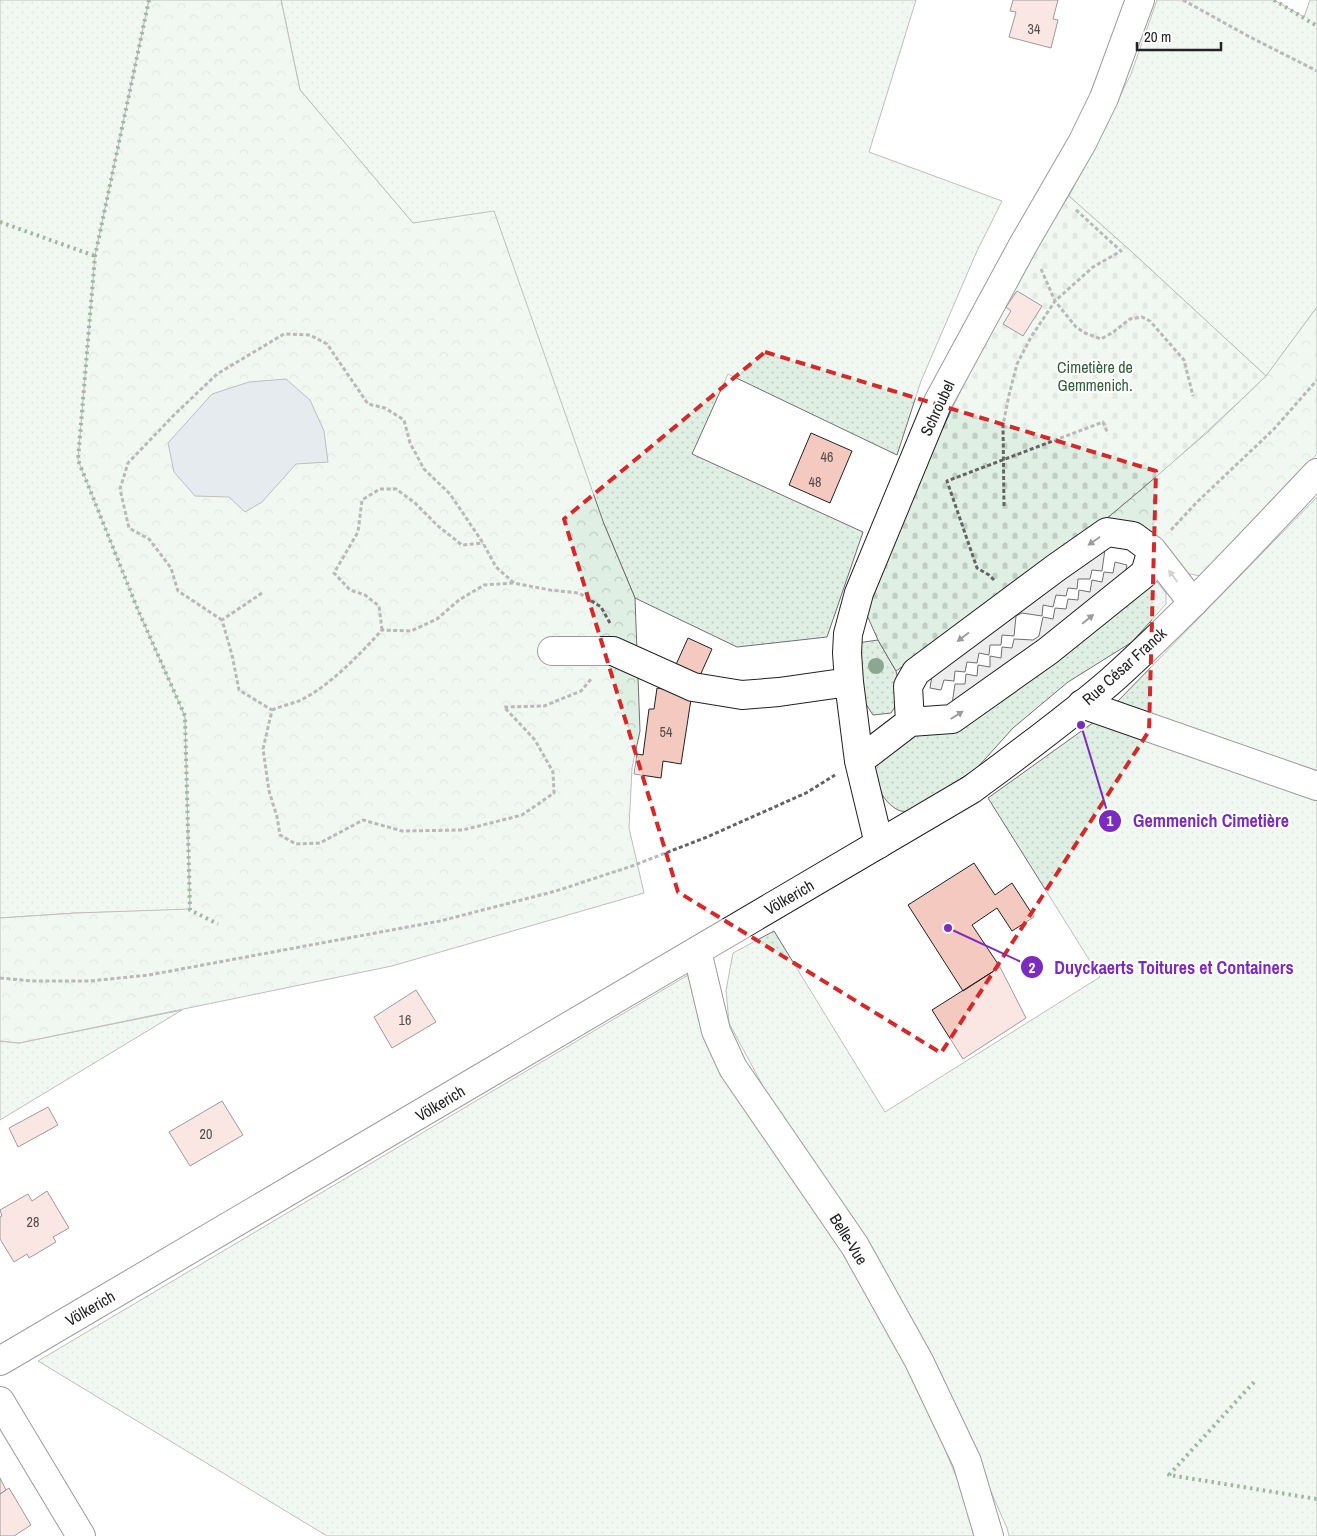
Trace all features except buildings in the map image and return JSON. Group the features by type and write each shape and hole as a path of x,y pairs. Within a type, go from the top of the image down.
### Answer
{"street":[{"name":"Schroubel","path":"879,844 859,760 849,682 848,634 859,593 938,402 1023,244 1082,143 1104,98 1140,0"},
{"name":"Rue César Franck","path":"879,844 972,789 1112,680 1193,603 1317,473"},
{"path":"910,722 908,686 916,672 1107,532 1133,536 1152,550 1193,603"},
{"path":"859,760 910,722 952,719 1048,651 1145,573 1152,550"},
{"path":"552,651 613,651 693,687 742,695 849,682"},
{"path":"1082,704 1317,786"},
{"name":"Völkerich","path":"0,1361 879,844"},
{"name":"Belle-Vue","path":"697,951 716,1031 733,1068 855,1246 919,1361 966,1462 989,1536"},
{"path":"0,1401 81,1536"}],"path":[{"path":"1183,0 1317,71"},
{"path":"1004,506 1003,425 1008,394 1017,364 1031,337 1055,300 1092,267 1121,251 1074,209"},
{"path":"1023,244 1044,274 1055,300 1076,327 1085,333 1101,339 1130,319 1142,317 1150,321 1184,360 1192,396"},
{"path":"272,710 239,690 222,620 178,591 171,568 149,539 129,528 120,489 128,463 216,374 284,334 310,335 327,344 368,404 385,408 404,420 410,444 424,469 450,494 483,542 496,567 514,583"},
{"path":"1152,550 1196,503 1274,429 1317,380"},
{"path":"1011,602 989,575 977,568 946,481 1103,422 1108,434"},
{"path":"272,710 301,700 327,683 363,651 382,630 379,606 365,594 350,590 334,573 358,532 362,500 380,489 396,489 414,502 438,526 462,545 483,542"},
{"path":"272,710 263,749 268,791 277,817 280,835 296,844 320,844 363,820 402,831 463,830 522,815 554,793 553,772 535,740 504,707 544,706 581,692 613,651 613,627 601,607 579,593 514,583 484,585 459,600 437,619 411,631 382,630"},
{"path":"222,620 262,593"},
{"path":"0,978 32,981 90,981 149,975 440,921 556,891 632,866 707,838 806,793 859,760"}],"highlighted area":[{"path":"765,352 1156,471 1149,731 941,1053 678,892 564,519"}],"green space":[{"path":"0,0 149,0 95,256 138,610 185,716 190,910 76,913 0,918"},
{"path":"149,0 281,0 300,90 413,223 494,211 604,524 635,598 640,731 632,768 629,828 644,893 392,966 19,1043 0,1041 0,918 190,909 185,716 138,610 78,460 95,256"},
{"path":"281,0 916,0 869,152 1002,201 977,251 921,381 897,455 728,374 692,454 863,532 827,637 737,647 635,598 604,524 413,223 300,90"},
{"path":"1157,0 1274,0 1304,17 1310,0 1317,0 1317,307 1266,376 1069,196 1131,74"},
{"name":"Cimetière de Gemmenich.","path":"1069,196 1266,376 1174,461 1111,515 1045,567 896,671 878,640 866,613 926,463 1006,297 1049,224"},
{"path":"1317,307 1317,454 1200,576 1180,572 1140,525 1106,519 1208,432 1266,376"},
{"path":"1317,497 1317,778 1116,703"},
{"path":"1152,576 1166,593 1166,604 1132,642 1068,682 1013,728 977,768 910,812 898,810 882,795 876,781 876,760"},
{"path":"878,640 896,671 902,696 891,713 873,715 862,698 857,643"},
{"path":"1094,722 1317,795 1317,1536 1009,1536 937,1369 765,1090 729,1023 726,990 733,953 774,931 885,1112 1100,977 988,798"},
{"path":"688,975 714,1048 843,1243 931,1415 973,1518 976,1536 327,1536 38,1361"},
{"path":"182,1010 0,1120 0,1041 19,1043"}],"shaded area":[{"path":"286,379 310,400 324,431 328,462 296,464 262,502 245,512 229,497 195,496 174,472 168,443 212,394 249,382"},
{"path":"1106,542 1102,571 1092,570 1090,579 1078,579 1077,589 1068,588 1066,596 1056,595 1053,607 1043,605 1042,616 1022,613 1016,616 1014,636 1002,635 1001,645 990,645 989,655 979,653 977,663 967,662 965,672 955,671 954,681 944,680 941,690 930,688 933,670"},
{"path":"1115,562 1127,565 1123,585 951,711 955,684 965,684 966,674 977,676 978,665 990,667 990,656 1001,658 1002,647 1012,648 1014,639 1033,640 1039,636 1043,617 1053,619 1055,608 1066,609 1068,599 1078,600 1079,590 1090,592 1092,580 1102,582 1104,572 1113,573"}],"hedge":[{"path":"149,0 95,256 78,460 138,610 185,716 190,910 218,924"},
{"path":"1274,0 1317,26"},
{"path":"0,222 95,256"},
{"path":"1254,1382 1169,1475 1317,1499"}],"place":[{"name":"Gemmenich Cimetière","path":"1081,725"},
{"name":"Duyckaerts Toitures et Containers","path":"948,928"}]}
